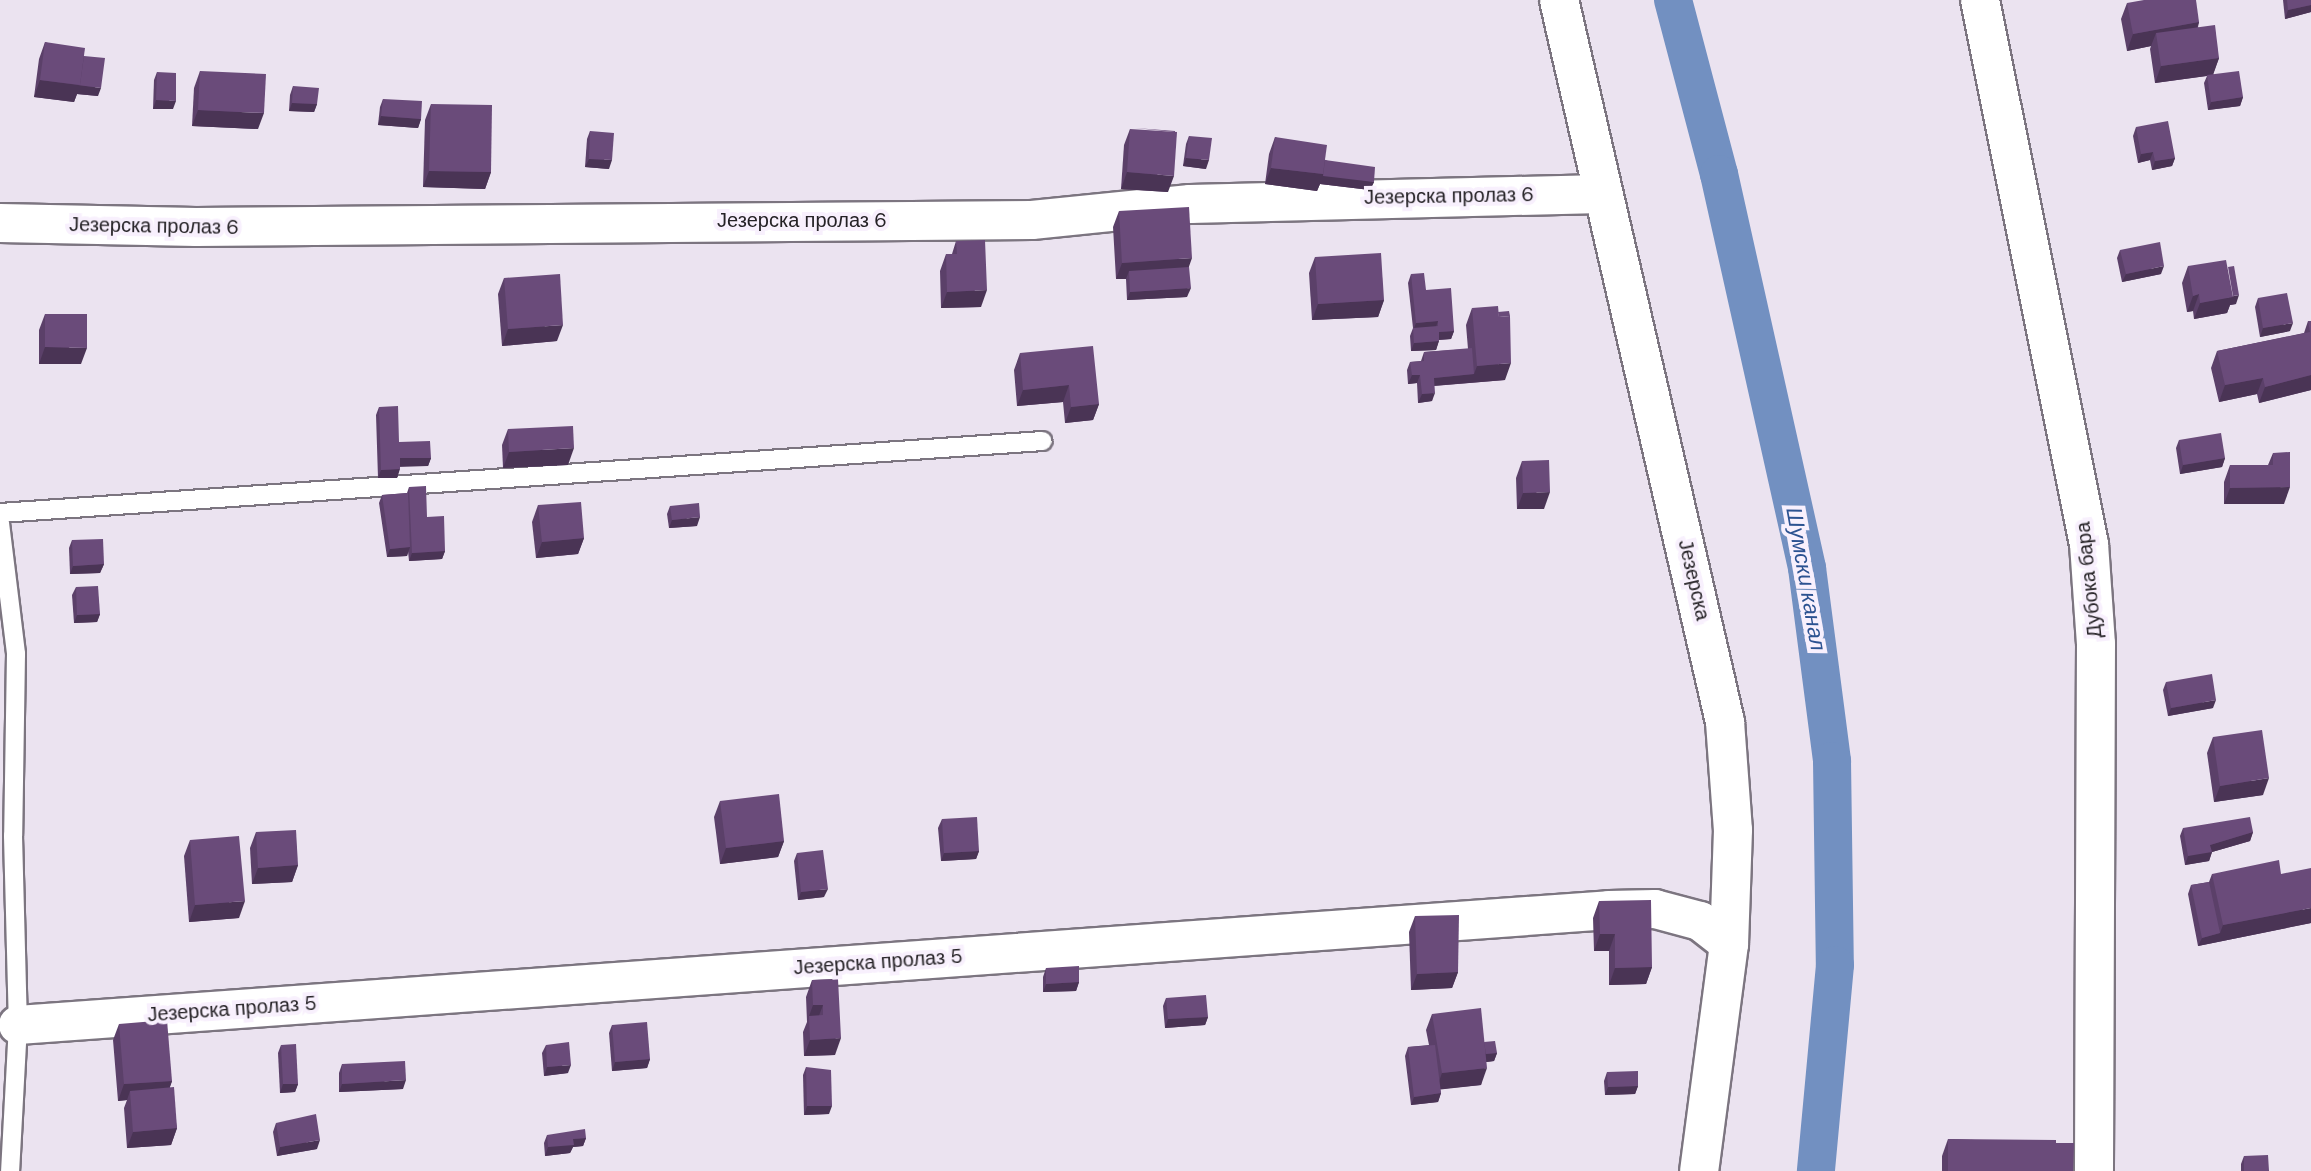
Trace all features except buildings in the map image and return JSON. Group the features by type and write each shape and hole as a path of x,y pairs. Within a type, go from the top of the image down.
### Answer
{"street":[{"name":"Језерска","path":"1559,0 1593,131 1602,194 1725,722 1733,830 1729,944 1699,1171"},
{"name":"Дубока бара","path":"1980,0 2089,544 2096,644 2094,1171"},
{"name":"Језерска пролаз 6","path":"0,223 196,227 1032,220 1190,204 1602,194"},
{"name":"Језерска пролаз 5","path":"18,1025 1609,910 1655,909 1700,921 1729,944"}],"lane":[{"path":"0,513 1043,441"},
{"path":"0,523 16,654 13,836 18,1025 10,1171"}],"waterway":[{"name":"Шумски канал","path":"1673,0 1719,174 1807,568 1832,761 1835,965 1816,1171"}]}
